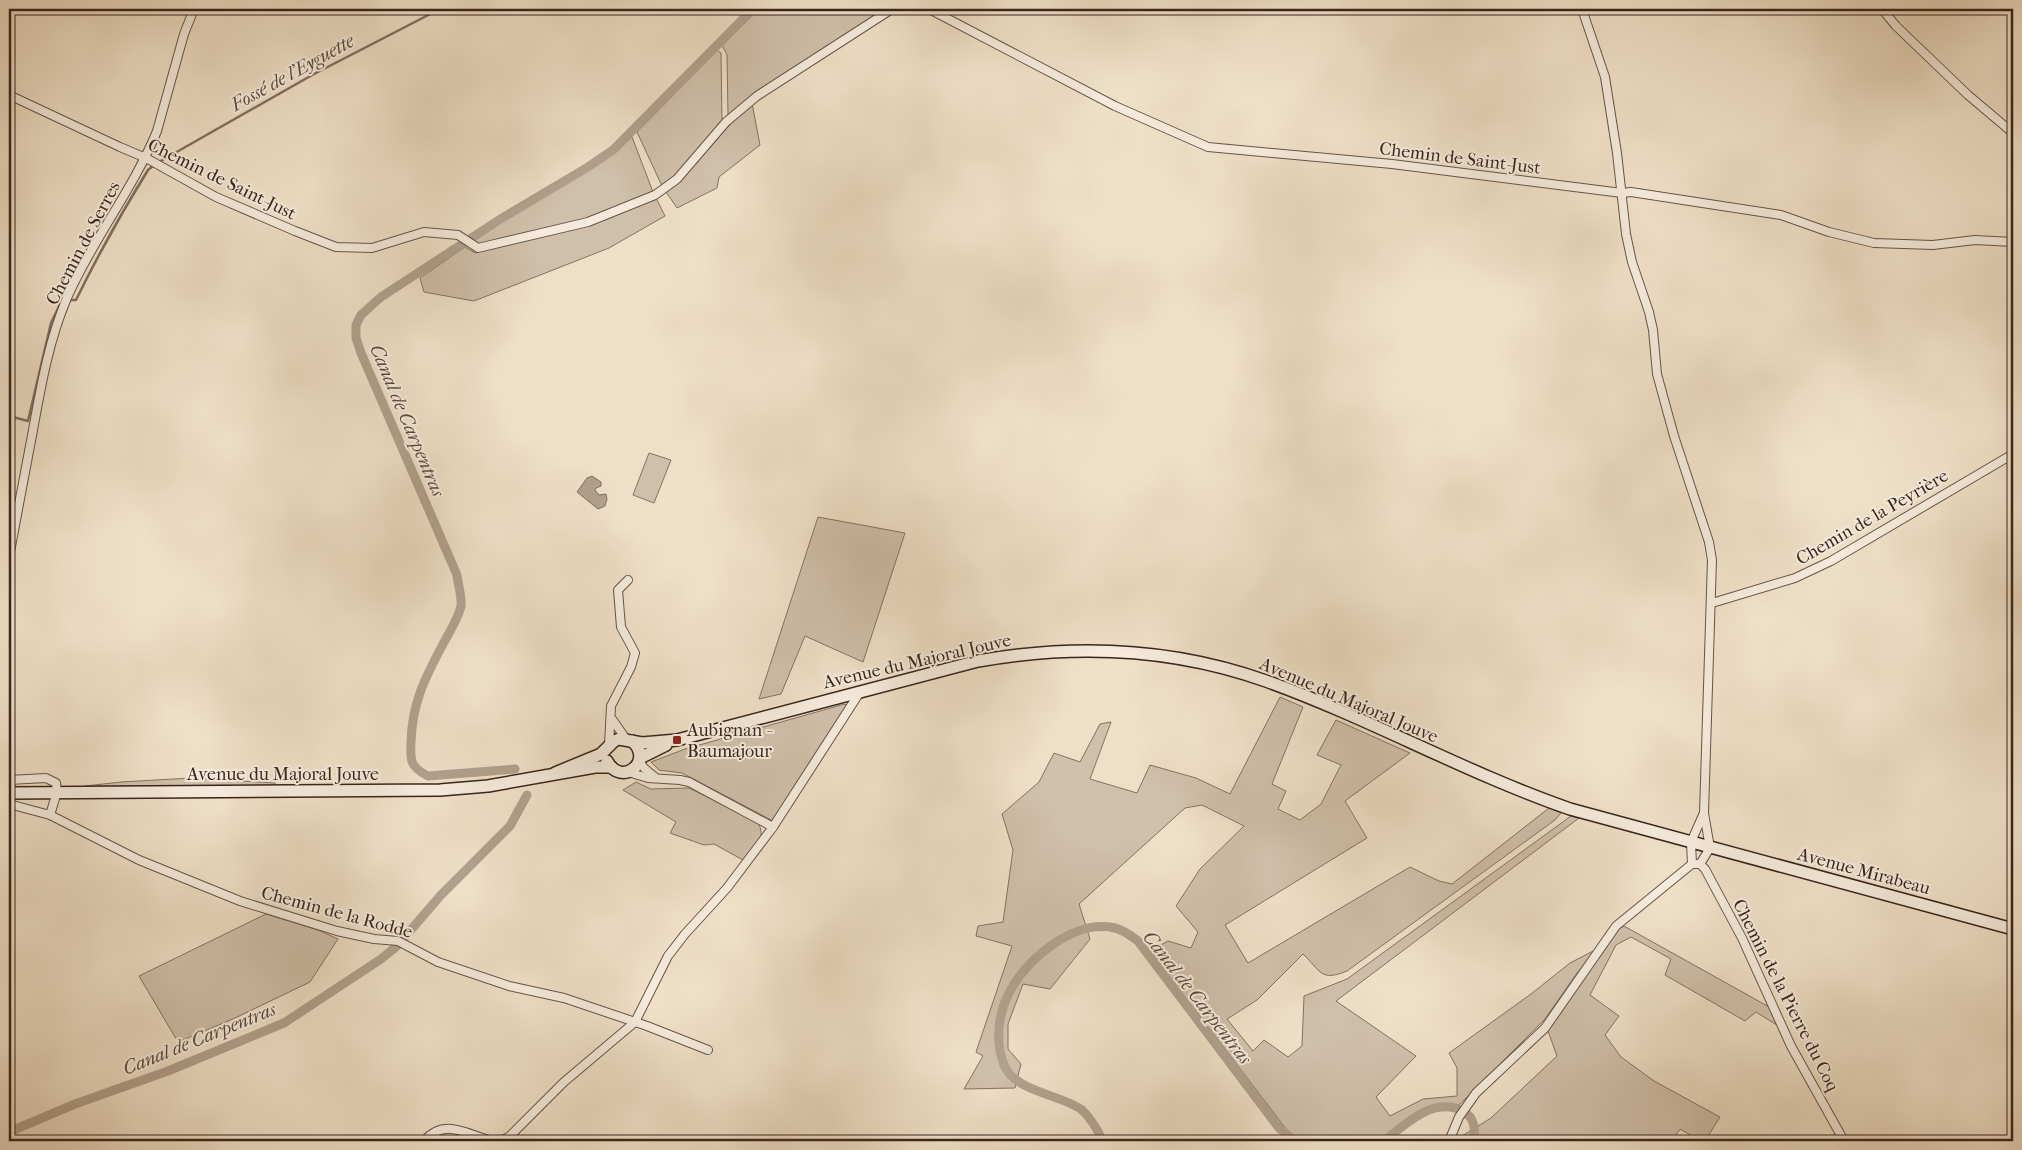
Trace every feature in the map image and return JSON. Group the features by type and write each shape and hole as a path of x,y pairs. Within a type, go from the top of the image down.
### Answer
{"main road":[{"name":"Avenue du Majoral Jouve","path":"555,773 594,758 620,739 654,743 677,740 978,661 1043,652 1114,651 1168,657 1199,663 1265,681 1536,797 1570,809 1708,847"},
{"path":"629,740 639,748 639,760"},
{"name":"Avenue du Majoral Jouve","path":"9,792 440,790 488,786 595,767 611,767 616,771 628,772 636,766 639,760 677,740"},
{"path":"608,747 607,762 611,767"},
{"name":"Avenue Mirabeau","path":"1708,847 2013,929"}],"street":[{"name":"Chemin de Serres","path":"9,557 45,364 67,298 107,222 146,158 157,131 184,34 194,9"},
{"name":"Chemin de Saint-Just","path":"9,94 120,148 146,158 216,197 336,247 372,248 424,232 458,235 478,248 588,222 654,195 677,178 726,122 758,96 892,9"},
{"name":"Chemin de Saint-Just","path":"929,9 1115,106 1208,147 1339,158 1622,194 1631,192 1781,215 1829,232 1874,243 1933,245 1975,240 2013,242"},
{"path":"1449,1141 1465,1107 1489,1079 1545,1028 1616,926 1696,864 1708,847 1704,813 1712,560 1709,542 1674,436 1657,374 1653,330 1626,234 1606,77 1582,9"},
{"path":"1882,9 1896,26 1968,95 2013,134"},
{"name":"Chemin de la Peyrière","path":"1712,603 1795,578 1831,561 2013,454"},
{"path":"608,747 611,706 634,659 635,653 621,627 618,590 628,580"},
{"path":"501,1141 510,1136 592,1056 635,1022 668,956 685,934 727,888 772,827 861,691"},
{"path":"611,717 615,726 629,740"},
{"path":"639,760 644,768 658,779"},
{"path":"628,772 658,779 689,782 772,827"},
{"path":"9,780 51,779 56,783 57,792 50,815 9,804"},
{"path":"1696,864 1691,842 1704,813"},
{"name":"Chemin de la Rodde","path":"50,815 139,860 240,901 337,931 402,943 447,965 509,986 564,998 635,1022 708,1050"},
{"name":"Chemin de la Pierre du Coq","path":"1696,864 1705,869 1742,938 1791,1046 1844,1141"},
{"path":"424,1141 435,1131 442,1128 452,1128 493,1141"}],"shaded area":[{"path":"759,9 886,9 728,116 727,55 722,45"},
{"path":"717,50 721,53 722,120 675,176 662,186 637,132"},
{"path":"752,103 760,145 719,177 717,188 677,208 666,192 680,182 726,129"},
{"path":"632,137 653,192 590,218 477,246 471,241 611,155"},
{"path":"656,198 665,216 609,248 474,301 424,292 420,278 465,247 475,253 588,225"},
{"path":"649,453 671,460 654,503 633,495"},
{"path":"592,476 601,482 601,486 595,490 599,495 606,494 607,499 605,506 598,509 577,492 587,478"},
{"path":"818,517 905,533 863,662 805,636 781,694 759,699"},
{"path":"1280,697 1303,707 1272,784 1286,791 1278,809 1300,820 1321,804 1341,765 1317,755 1336,720 1410,753 1345,801 1367,838 1225,925 1248,963 1410,867 1439,881 1452,884 1549,808 1561,813 1555,820 1347,971 1326,975 1318,970 1303,954 1257,1000 1227,1019 1253,1051 1264,1040 1288,1057 1302,1046 1304,996 1347,979 1571,816 1579,818 1336,1001 1416,1056 1376,1097 1390,1116 1423,1099 1457,1096 1457,1068 1449,1053 1531,994 1570,963 1597,949 1577,973 1545,1019 1459,1105 1440,1105 1422,1110 1380,1141 1299,1141 1293,1138 1196,1011 1152,957 1154,949 1168,941 1191,948 1198,932 1176,906 1200,869 1244,826 1202,805 1185,808 1079,904 1090,939 1050,989 1023,984 1008,1024 1008,1049 1021,1064 1015,1088 964,1089 983,1056 976,1052 1012,946 976,936 978,926 1003,922 1013,850 1002,814 1039,782 1054,753 1080,762 1100,724 1111,722 1090,779 1137,793 1150,765 1196,778 1230,794"},
{"path":"845,704 848,707 773,821 682,773 659,770 651,762 685,749"},
{"path":"191,778 275,783 276,786 85,786 121,782"},
{"path":"636,782 651,789 689,788 757,821 760,827 761,838 743,860 714,844 704,845 670,833 676,822 623,790"},
{"path":"266,914 318,930 338,939 310,982 233,1019 178,1042 139,976"},
{"path":"1624,926 1771,1008 1780,1027 1756,1012 1745,1021 1665,975 1671,959 1631,937 1616,945 1590,995 1619,1016 1605,1035 1621,1057 1654,1081 1720,1117 1705,1141 1701,1141 1680,1129 1672,1141 1454,1141 1491,1118 1557,1056 1548,1031 1617,930"}],"waterway":[{"name":"Fossé de l'Eyguette","path":"159,162 314,74 440,9"},
{"name":"Canal de Carpentras","path":"515,769 428,776 422,773 412,762 412,728 417,703 431,668 458,616 461,606 460,595 457,575 361,353 356,338 356,325 361,315 381,297 502,218 613,150 753,9"},
{"name":"Fossé de l'Eyguette","path":"69,300 76,300 120,218 148,170 154,165"},
{"name":"Fossé de l'Eyguette","path":"9,416 28,421 51,323 62,300"},
{"name":"Canal de Carpentras","path":"9,1132 75,1104 168,1071 284,1023 381,959 397,946 441,895 510,826 527,795"},
{"name":"Canal de Carpentras","path":"1103,1141 1097,1129 1082,1110 1028,1087 1010,1074 1004,1065 999,1047 1000,1018 1010,991 1018,978 1040,954 1054,944 1084,929 1099,927 1118,929 1138,941 1279,1128 1295,1141"},
{"name":"Canal de Carpentras","path":"1384,1141 1420,1114 1441,1107 1452,1107 1463,1111 1470,1117 1473,1124 1474,1141"}],"place":[{"name":"Aubignan - Baumajour","path":"677,740"}]}
